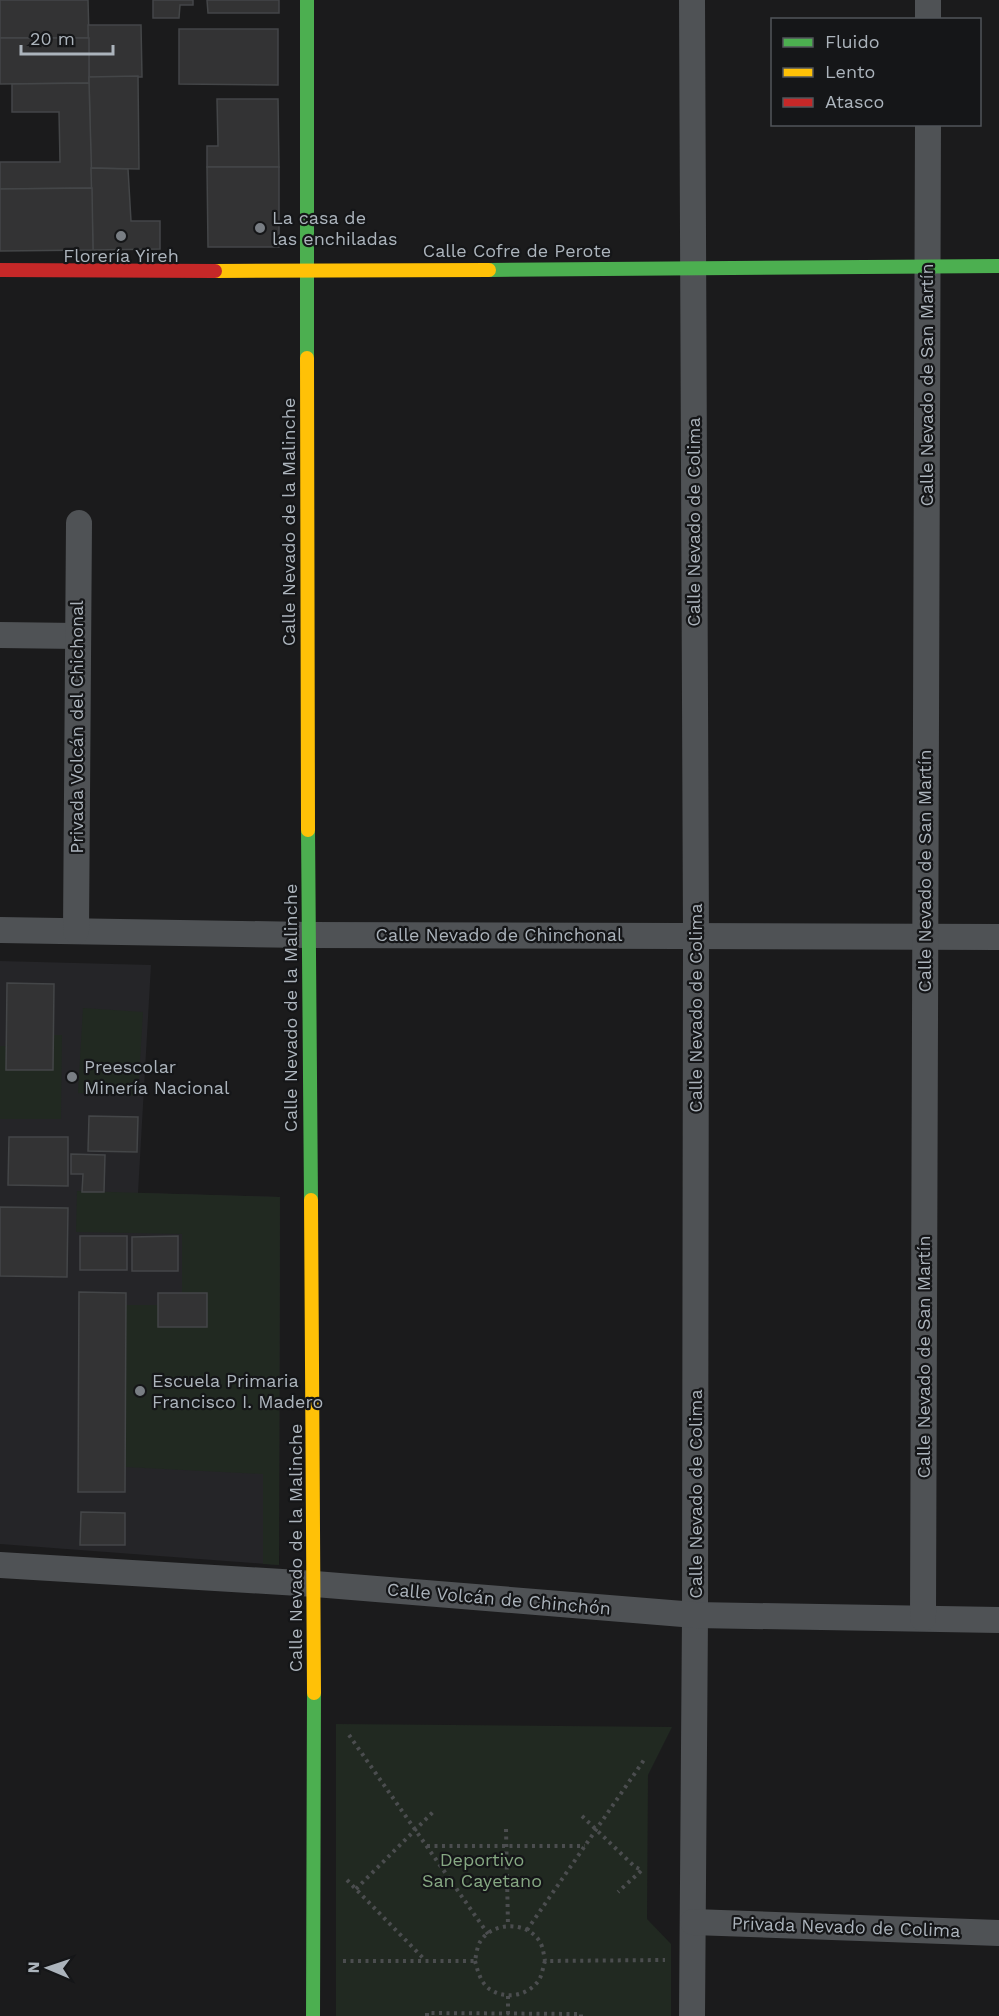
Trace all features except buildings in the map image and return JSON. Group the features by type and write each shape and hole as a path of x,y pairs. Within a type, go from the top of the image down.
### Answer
{"street":[{"name":"Calle Nevado de la Malinche","path":"307,0 308,935 315,1584 313,2016"},
{"name":"Calle Nevado de Colima","path":"692,0 696,935 692,2016"},
{"path":"928,0 928,18"},
{"name":"Calle Nevado de San Martín","path":"923,1618 928,126"},
{"name":"Calle Cofre de Perote","path":"0,270 306,271 999,266"},
{"name":"Privada Volcán del Chichonal","path":"76,931 79,523"},
{"path":"0,635 78,636"},
{"name":"Calle Nevado de Chinchonal","path":"0,930 308,935 999,937"},
{"name":"Calle Volcán de Chinchón","path":"0,1564 315,1584 695,1615 999,1620"},
{"name":"Privada Nevado de Colima","path":"693,1922 999,1933"}],"path":[{"path":"349,1735 488,1934"},
{"path":"527,1930 644,1760"},
{"path":"356,1889 434,1811"},
{"path":"582,1816 635,1867 642,1870 618,1892"},
{"path":"506,1829 508,1926"},
{"path":"426,1845 585,1846"},
{"path":"342,1875 426,1961"},
{"path":"508,1926 527,1930 541,1943 545,1961 540,1979 526,1992 508,1996 491,1990 479,1977 475,1961 480,1942 492,1930 508,1926"},
{"path":"545,1961 670,1960"},
{"path":"342,1961 475,1961"},
{"path":"508,1996 508,2014"},
{"path":"427,2016 427,2013 581,2014 581,2016"}],"shaded area":[{"name":"Escuela Primaria Francisco I. Madero","path":"0,961 151,965 138,1193 280,1197 279,1565 0,1544"}],"green space":[{"path":"83,1008 143,1012 138,1096 78,1093"},
{"path":"53,1035 62,1035 61,1119 0,1119 0,1046 6,1046 6,1070 52,1070"},
{"path":"77,1191 280,1197 279,1565 263,1564 263,1474 125,1467 126,1305 158,1305 159,1327 206,1327 207,1293 182,1293 182,1234 76,1232"},
{"name":"Deportivo San Cayetano","path":"336,1724 672,1727 648,1775 647,1919 671,1944 671,2016 336,2016"}],"traffic: fast":[{"path":"307,0 307,358"},
{"path":"489,270 999,266"},
{"path":"308,830 311,1200"},
{"path":"313,2016 314,1693"}],"traffic: slow":[{"path":"215,271 489,270"},
{"path":"307,358 308,830"},
{"path":"311,1200 314,1693"}],"traffic: jam":[{"path":"0,270 215,271"}],"place":[{"name":"La casa de las enchiladas","path":"260,228"},
{"name":"Florería Yireh","path":"121,236"},
{"name":"Preescolar Minería Nacional","path":"72,1077"},
{"name":"Escuela Primaria Francisco I. Madero","path":"140,1391"}]}
